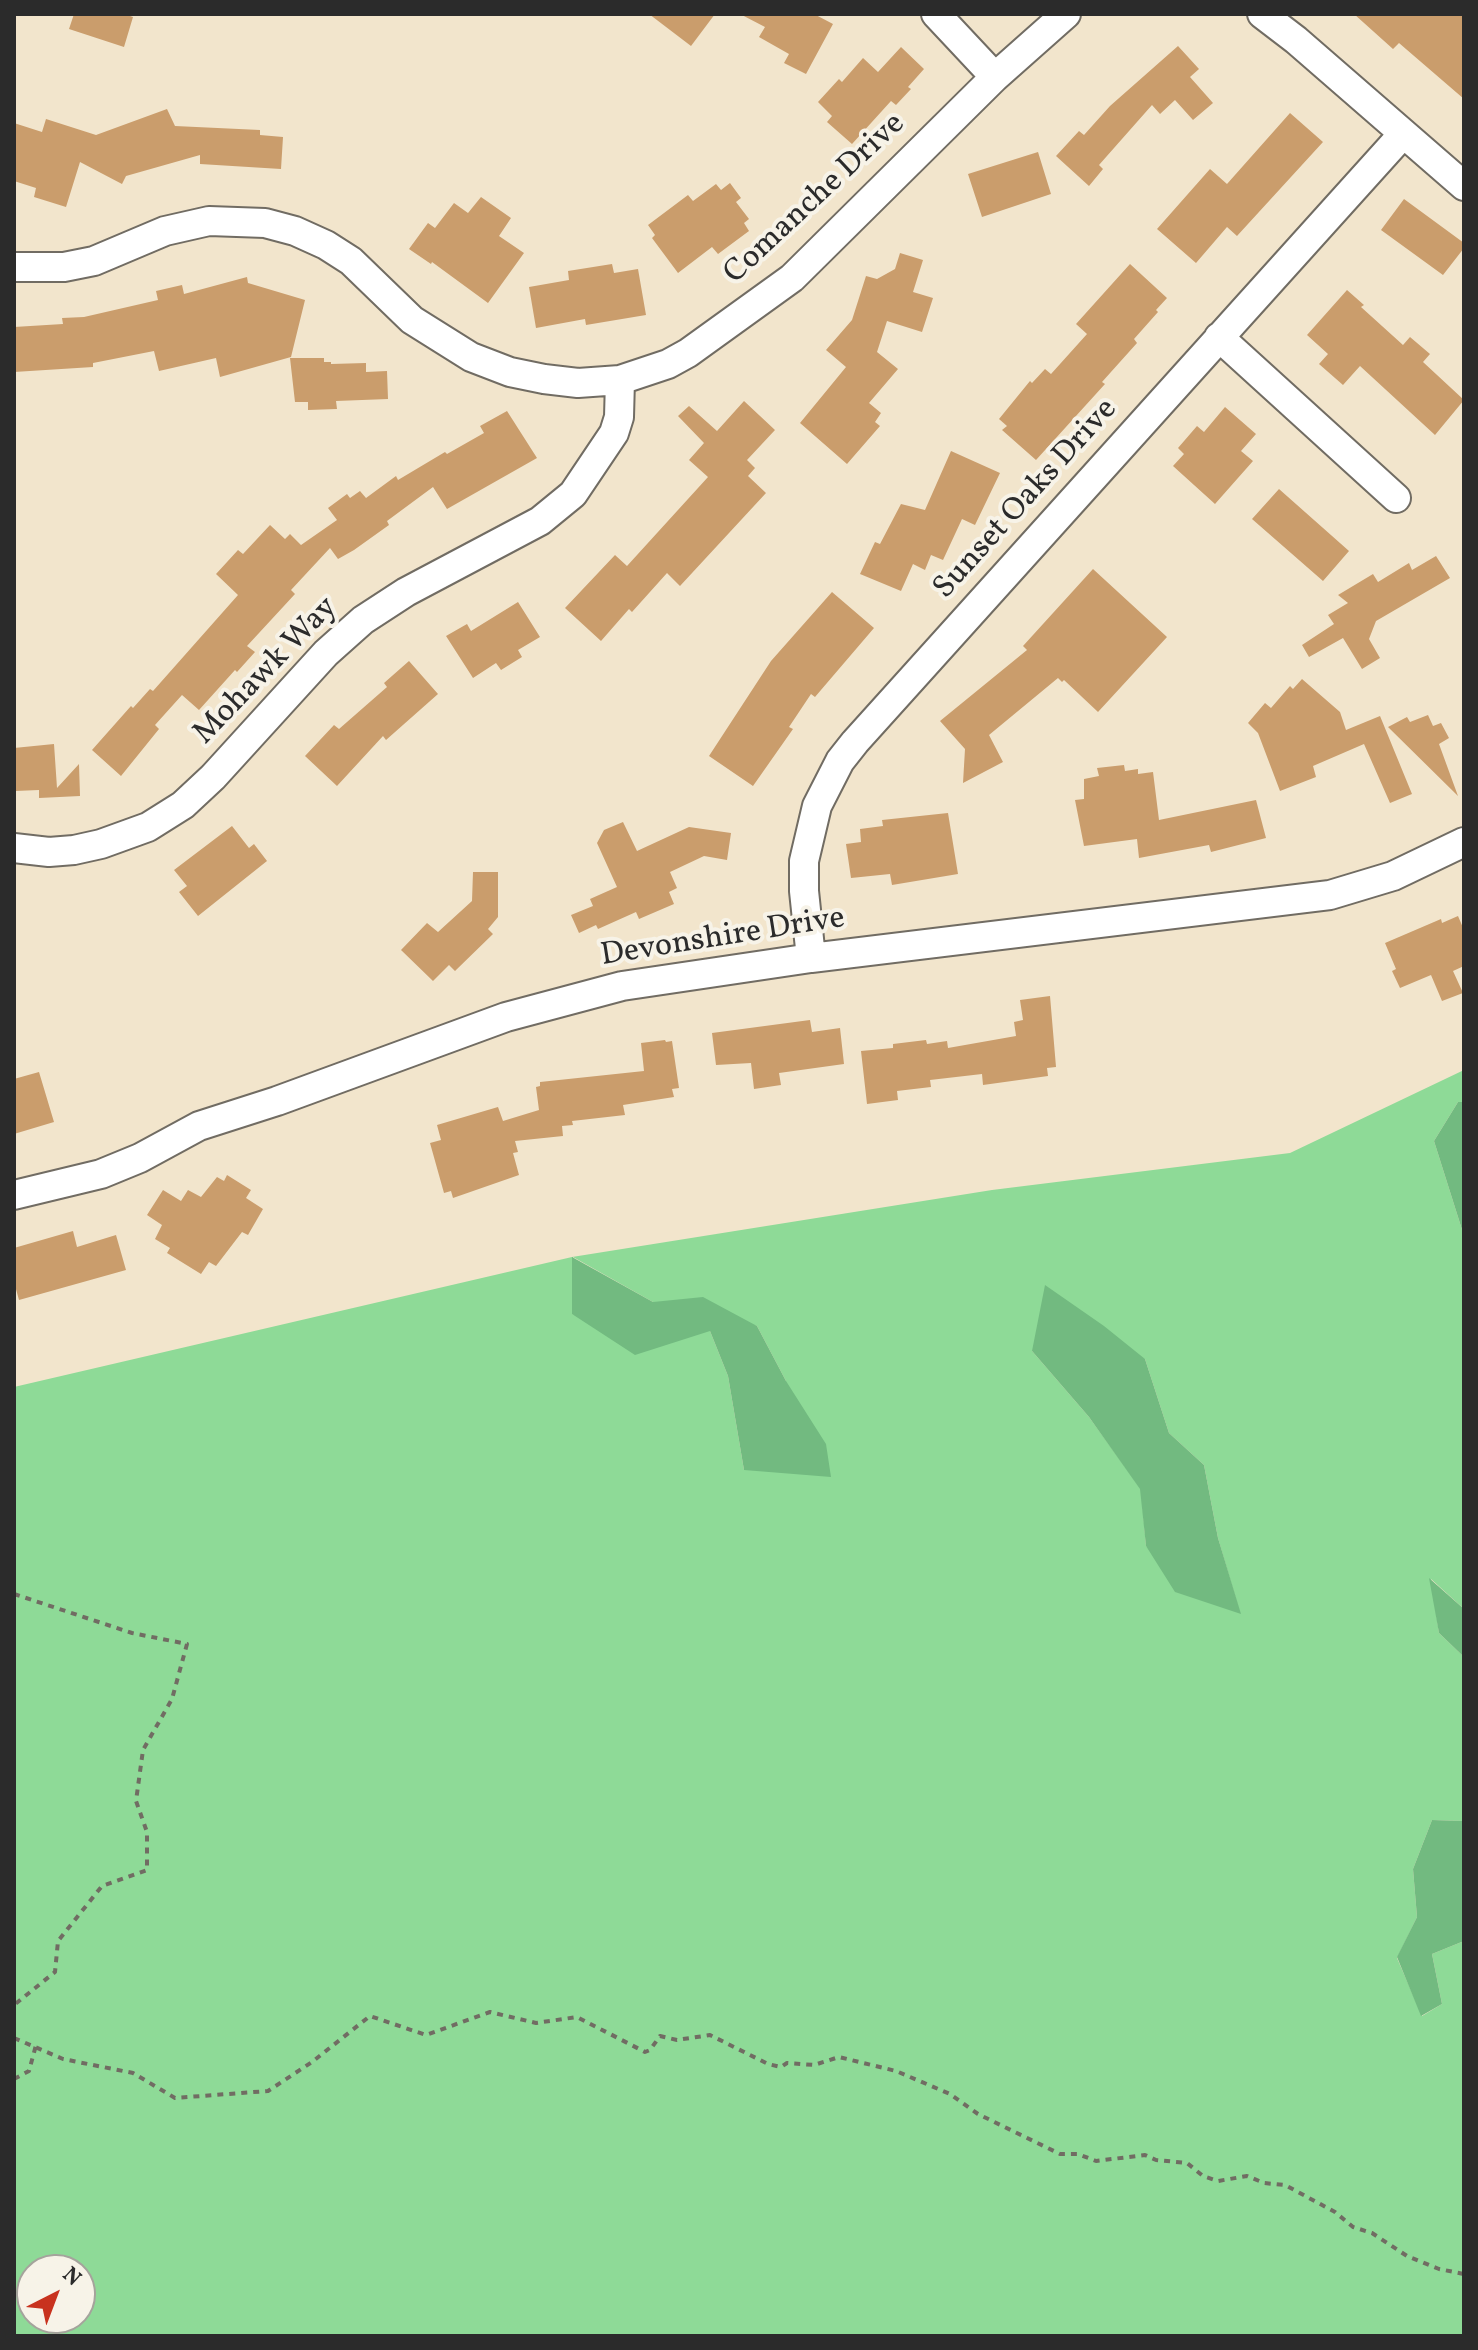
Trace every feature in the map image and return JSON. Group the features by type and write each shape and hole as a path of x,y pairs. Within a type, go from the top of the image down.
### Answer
{"street":[{"path":"936,14 995,77"},
{"name":"Comanche Drive","path":"14,267 64,267 94,261 165,231 209,221 265,223 295,231 351,261 412,320 471,357 510,372 544,379 578,383 620,380 668,364 688,353 785,284 995,77 1066,14"},
{"path":"1262,14 1464,186"},
{"name":"Sunset Oaks Drive","path":"811,958 804,861 817,806 840,761 1403,134"},
{"path":"1219,337 1396,498"},
{"name":"Mohawk Way","path":"14,848 49,852 101,844 148,827 183,805 326,653 363,620 406,592 540,521 573,494 586,479 614,433 619,417 620,380"},
{"name":"Devonshire Drive","path":"14,1195 101,1174 140,1158 199,1126 277,1101 506,1017 622,986 811,958 1330,895 1393,876 1464,842"}],"path":[{"path":"14,1594 132,1633 187,1644 172,1699 143,1750 136,1801 147,1832 147,1870 102,1886 58,1941 55,1972 14,2005"},
{"path":"14,2038 63,2059 133,2073 175,2098 268,2091 312,2062 370,2016 426,2035 490,2012 536,2023 577,2017 645,2052 660,2036 677,2040 704,2034 781,2067 787,2063 814,2065 839,2057 896,2071 950,2094 978,2114 1060,2154 1078,2154 1096,2161 1145,2155 1156,2160 1187,2163 1203,2176 1218,2181 1247,2176 1264,2183 1285,2185 1407,2256 1439,2269 1464,2274"},
{"path":"14,2079 29,2071 36,2045"}],"green space":[{"path":"1464,1070 1464,1102 1458,1102 1434,1141 1464,1236 1464,1609 1431,1579 1439,1633 1464,1657 1464,1821 1432,1820 1413,1869 1417,1917 1397,1958 1422,2016 1442,2004 1432,1954 1464,1941 1464,2336 14,2336 14,1387 572,1257 992,1190 1290,1153","holes":["573,1257 653,1302 757,1326 786,1381 744,1470 728,1376 710,1331 572,1314","1032,1351 1145,1359 1169,1433 1204,1465 1218,1538 1240,1613 1146,1546 1141,1489 1089,1417"]},
{"path":"1458,1102 1464,1102 1464,1236 1434,1141"},
{"path":"572,1257 653,1302 703,1297 757,1326 786,1381 826,1444 831,1477 744,1470 728,1376 710,1331 635,1355 572,1314"},
{"path":"1045,1285 1145,1359 1169,1433 1204,1465 1218,1538 1241,1614 1175,1592 1146,1546 1140,1489 1089,1417 1032,1351"},
{"path":"1429,1578 1464,1609 1464,1657 1439,1633"},
{"path":"1432,1820 1464,1821 1464,1941 1432,1954 1442,2004 1421,2016 1397,1957 1417,1917 1413,1869"}],"building":[{"path":"74,14 124,14 133,17 124,47 69,29"},
{"path":"649,14 715,14 691,46"},
{"path":"740,14 814,14 833,24 806,74 784,63 789,54 759,37 765,27"},
{"path":"1354,14 1464,14 1464,99 1399,43 1393,49"},
{"path":"1178,46 1199,69 1190,77 1213,103 1193,120 1175,100 1160,114 1152,105 1099,165 1103,169 1089,186 1056,156 1079,131 1084,135 1110,106"},
{"path":"901,47 924,69 896,105 891,101 852,144 827,122 832,116 818,102 839,79 842,82 863,58 878,72"},
{"path":"167,109 175,126 260,130 260,135 283,137 281,169 200,164 200,155 126,176 122,184 80,162 66,207 34,197 36,188 14,181 14,123 42,132 46,119 96,135"},
{"path":"1290,113 1323,142 1237,236 1227,227 1196,263 1157,229 1210,169 1227,184"},
{"path":"1038,152 1051,194 982,217 968,174"},
{"path":"730,183 741,198 736,202 749,219 744,223 749,231 718,254 712,247 678,273 652,238 655,235 648,225 688,195 693,201 716,184 721,190"},
{"path":"481,197 511,218 499,236 524,253 488,303 409,249 428,223 435,228 454,203 468,213"},
{"path":"1404,199 1464,243 1464,248 1443,275 1381,230"},
{"path":"900,253 923,260 913,292 933,298 922,332 887,321 877,352 898,369 869,403 881,413 875,422 880,426 847,464 800,423 846,367 826,350 852,320 866,276 877,279 895,269"},
{"path":"612,264 614,273 638,269 646,315 586,325 585,319 536,328 529,287 569,280 568,271"},
{"path":"1130,264 1167,298 1134,339 1137,343 1102,382 1105,384 1036,460 1002,430 1007,426 999,419 1030,381 1032,383 1045,369 1051,374 1087,334 1076,324"},
{"path":"247,277 248,283 305,300 291,357 220,377 216,358 159,371 154,351 93,363 93,367 14,372 14,327 63,324 62,318 84,317 158,300 156,291 182,285 184,294"},
{"path":"1347,290 1403,345 1410,337 1430,354 1423,362 1464,400 1435,435 1360,366 1343,385 1319,364 1328,354 1307,335"},
{"path":"290,358 324,358 324,362 331,364 366,363 366,372 387,371 388,399 336,401 337,409 308,410 308,402 295,402"},
{"path":"744,401 775,430 747,460 755,468 748,476 766,493 680,586 667,573 601,641 565,608 615,555 627,566 708,477 689,460 704,443 678,416 689,406 717,431"},
{"path":"1225,407 1256,434 1241,451 1253,461 1215,504 1173,466 1184,454 1178,448 1197,426 1204,432"},
{"path":"507,411 537,458 447,509 433,487 354,550 338,559 330,548 291,590 295,594 247,646 255,652 199,710 182,695 155,725 159,729 121,776 92,750 131,706 133,708 150,689 153,691 238,595 216,574 238,550 243,554 270,525 285,539 290,534 301,545 337,520 328,508 347,494 350,498 360,491 366,498 396,476 398,480 484,433 480,426"},
{"path":"951,451 1000,473 975,525 962,519 943,560 931,555 925,570 913,564 901,591 860,574 875,542 880,544 901,504 925,510"},
{"path":"1279,489 1349,551 1323,581 1252,519"},
{"path":"1436,556 1450,578 1376,621 1369,639 1380,658 1362,669 1343,638 1309,657 1302,645 1334,624 1328,615 1348,603 1338,595 1373,574 1378,582 1409,563 1412,570"},
{"path":"1093,569 1167,637 1098,712 1058,678 989,735 1003,762 963,783 965,749 940,721 1027,650 1023,646"},
{"path":"832,592 874,628 815,697 811,694 789,727 793,729 753,786 709,756 771,661"},
{"path":"518,602 540,637 518,650 522,657 501,670 496,663 473,678 446,636 467,624 471,631"},
{"path":"409,661 438,694 386,740 383,736 337,786 305,756 334,725 339,729 387,687 384,683"},
{"path":"1302,679 1340,712 1346,730 1380,716 1412,794 1390,803 1364,744 1313,766 1316,777 1280,791 1258,733 1248,723 1265,703 1271,708 1290,686 1293,689"},
{"path":"1428,715 1433,726 1441,723 1449,738 1439,744 1458,796 1388,727 1407,717 1410,722"},
{"path":"54,744 57,788 79,764 80,796 39,798 39,790 15,791 14,748"},
{"path":"1124,765 1125,771 1138,769 1138,774 1153,772 1159,820 1256,800 1266,838 1211,852 1209,845 1139,858 1137,839 1084,846 1075,800 1084,799 1084,779 1099,776 1097,768"},
{"path":"948,813 958,874 892,885 890,874 851,878 846,844 861,842 860,829 883,826 882,820"},
{"path":"623,822 637,851 689,827 731,833 727,860 704,856 670,872 677,888 669,892 674,904 639,919 636,912 598,929 596,925 579,933 571,915 593,906 590,899 617,887 597,843 604,830"},
{"path":"232,826 249,848 254,844 267,861 198,916 179,892 187,886 174,870"},
{"path":"473,872 498,872 498,917 488,929 493,934 455,971 449,965 433,981 401,950 427,923 438,932 472,901"},
{"path":"1458,916 1464,930 1464,966 1453,971 1463,993 1442,1001 1431,975 1400,988 1385,943 1441,919 1442,923"},
{"path":"1050,996 1056,1067 1047,1068 1048,1076 983,1085 982,1074 930,1080 931,1087 897,1091 898,1100 867,1104 861,1051 926,1040 927,1044 947,1041 948,1048 1016,1036 1014,1022 1023,1020 1020,1000"},
{"path":"810,1020 812,1032 840,1028 844,1064 779,1073 781,1085 754,1089 751,1063 716,1065 712,1033"},
{"path":"672,1041 679,1088 672,1089 674,1097 623,1105 625,1115 572,1121 573,1125 562,1126 563,1136 515,1141 518,1152 513,1153 519,1175 453,1198 451,1191 444,1193 430,1143 441,1140 437,1125 498,1107 503,1121 539,1110 536,1087 540,1086 540,1082 644,1071 641,1043"},
{"path":"39,1072 54,1122 14,1134 14,1079"},
{"path":"227,1175 251,1190 246,1198 263,1209 248,1235 242,1232 216,1266 209,1262 201,1274 167,1253 170,1248 155,1239 162,1225 147,1215 163,1190 181,1201 188,1190 201,1197 217,1177 224,1181"},
{"path":"73,1231 77,1247 116,1235 126,1270 19,1300 14,1282 14,1248"}]}
